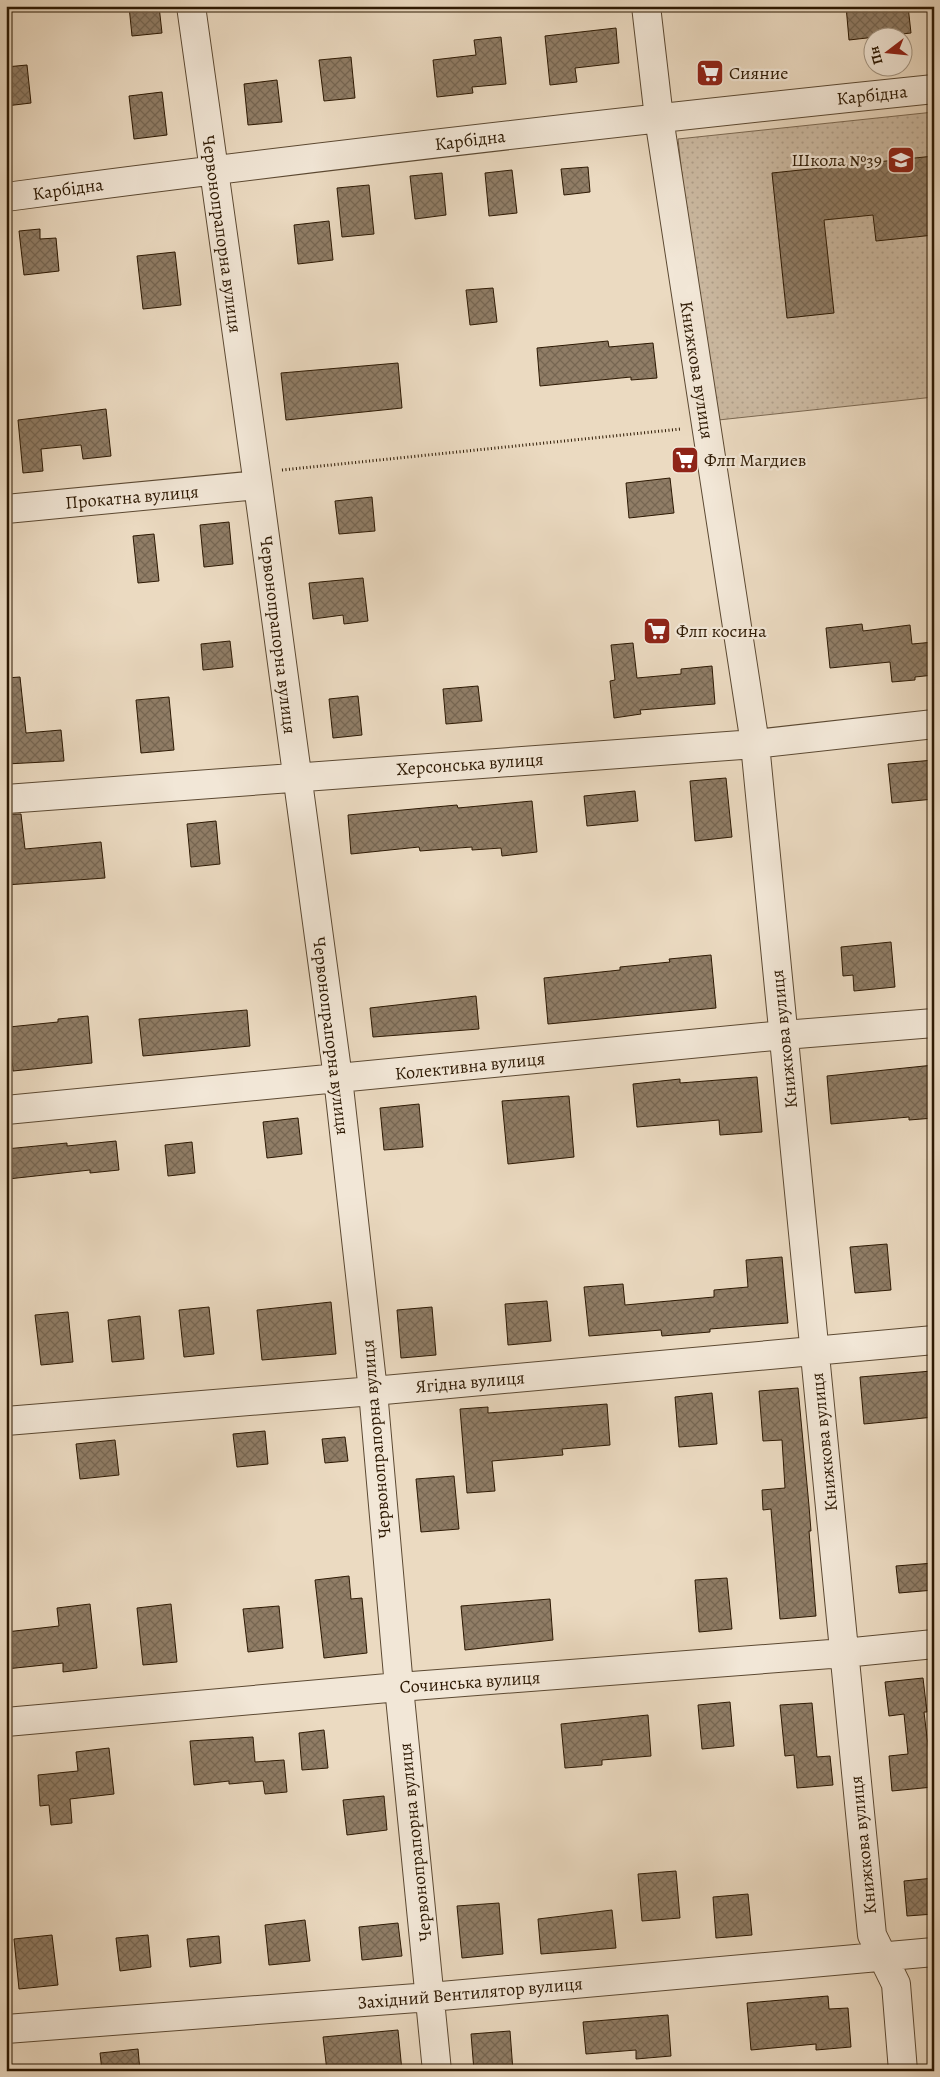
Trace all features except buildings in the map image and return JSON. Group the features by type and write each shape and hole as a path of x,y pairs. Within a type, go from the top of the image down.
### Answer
{"street":[{"name":"Червонопрапорна вулиця","path":"191,6 338,1078 373,1391 399,1687 437,2071"},
{"name":"Книжкова вулиця","path":"646,6 659,118 755,744 872,1935 896,1984 903,2071"},
{"name":"Карбідна","path":"6,197 213,170 659,118 934,89"},
{"name":"Прокатна вулиця","path":"6,509 257,479"},
{"name":"Херсонська вулиця","path":"6,799 296,776 755,744 934,724"},
{"name":"Колективна вулиця","path":"6,1110 934,1023"},
{"name":"Ягідна вулиця","path":"6,1422 934,1340"},
{"name":"Сочинська вулиця","path":"6,1722 399,1687 844,1653 934,1644"},
{"name":"Західний Вентилятор вулиця","path":"6,2029 430,1997 884,1958 934,1952"}],"path":[{"path":"257,479 706,426"}],"shaded area":[{"path":"934,112 934,397 709,421 678,139"}],"place":[{"name":"Сияние","path":"710,73"},
{"name":"Школа №39","path":"901,160"},
{"name":"Флп Магдиев","path":"685,460"},
{"name":"Флп косина","path":"657,631"}]}
